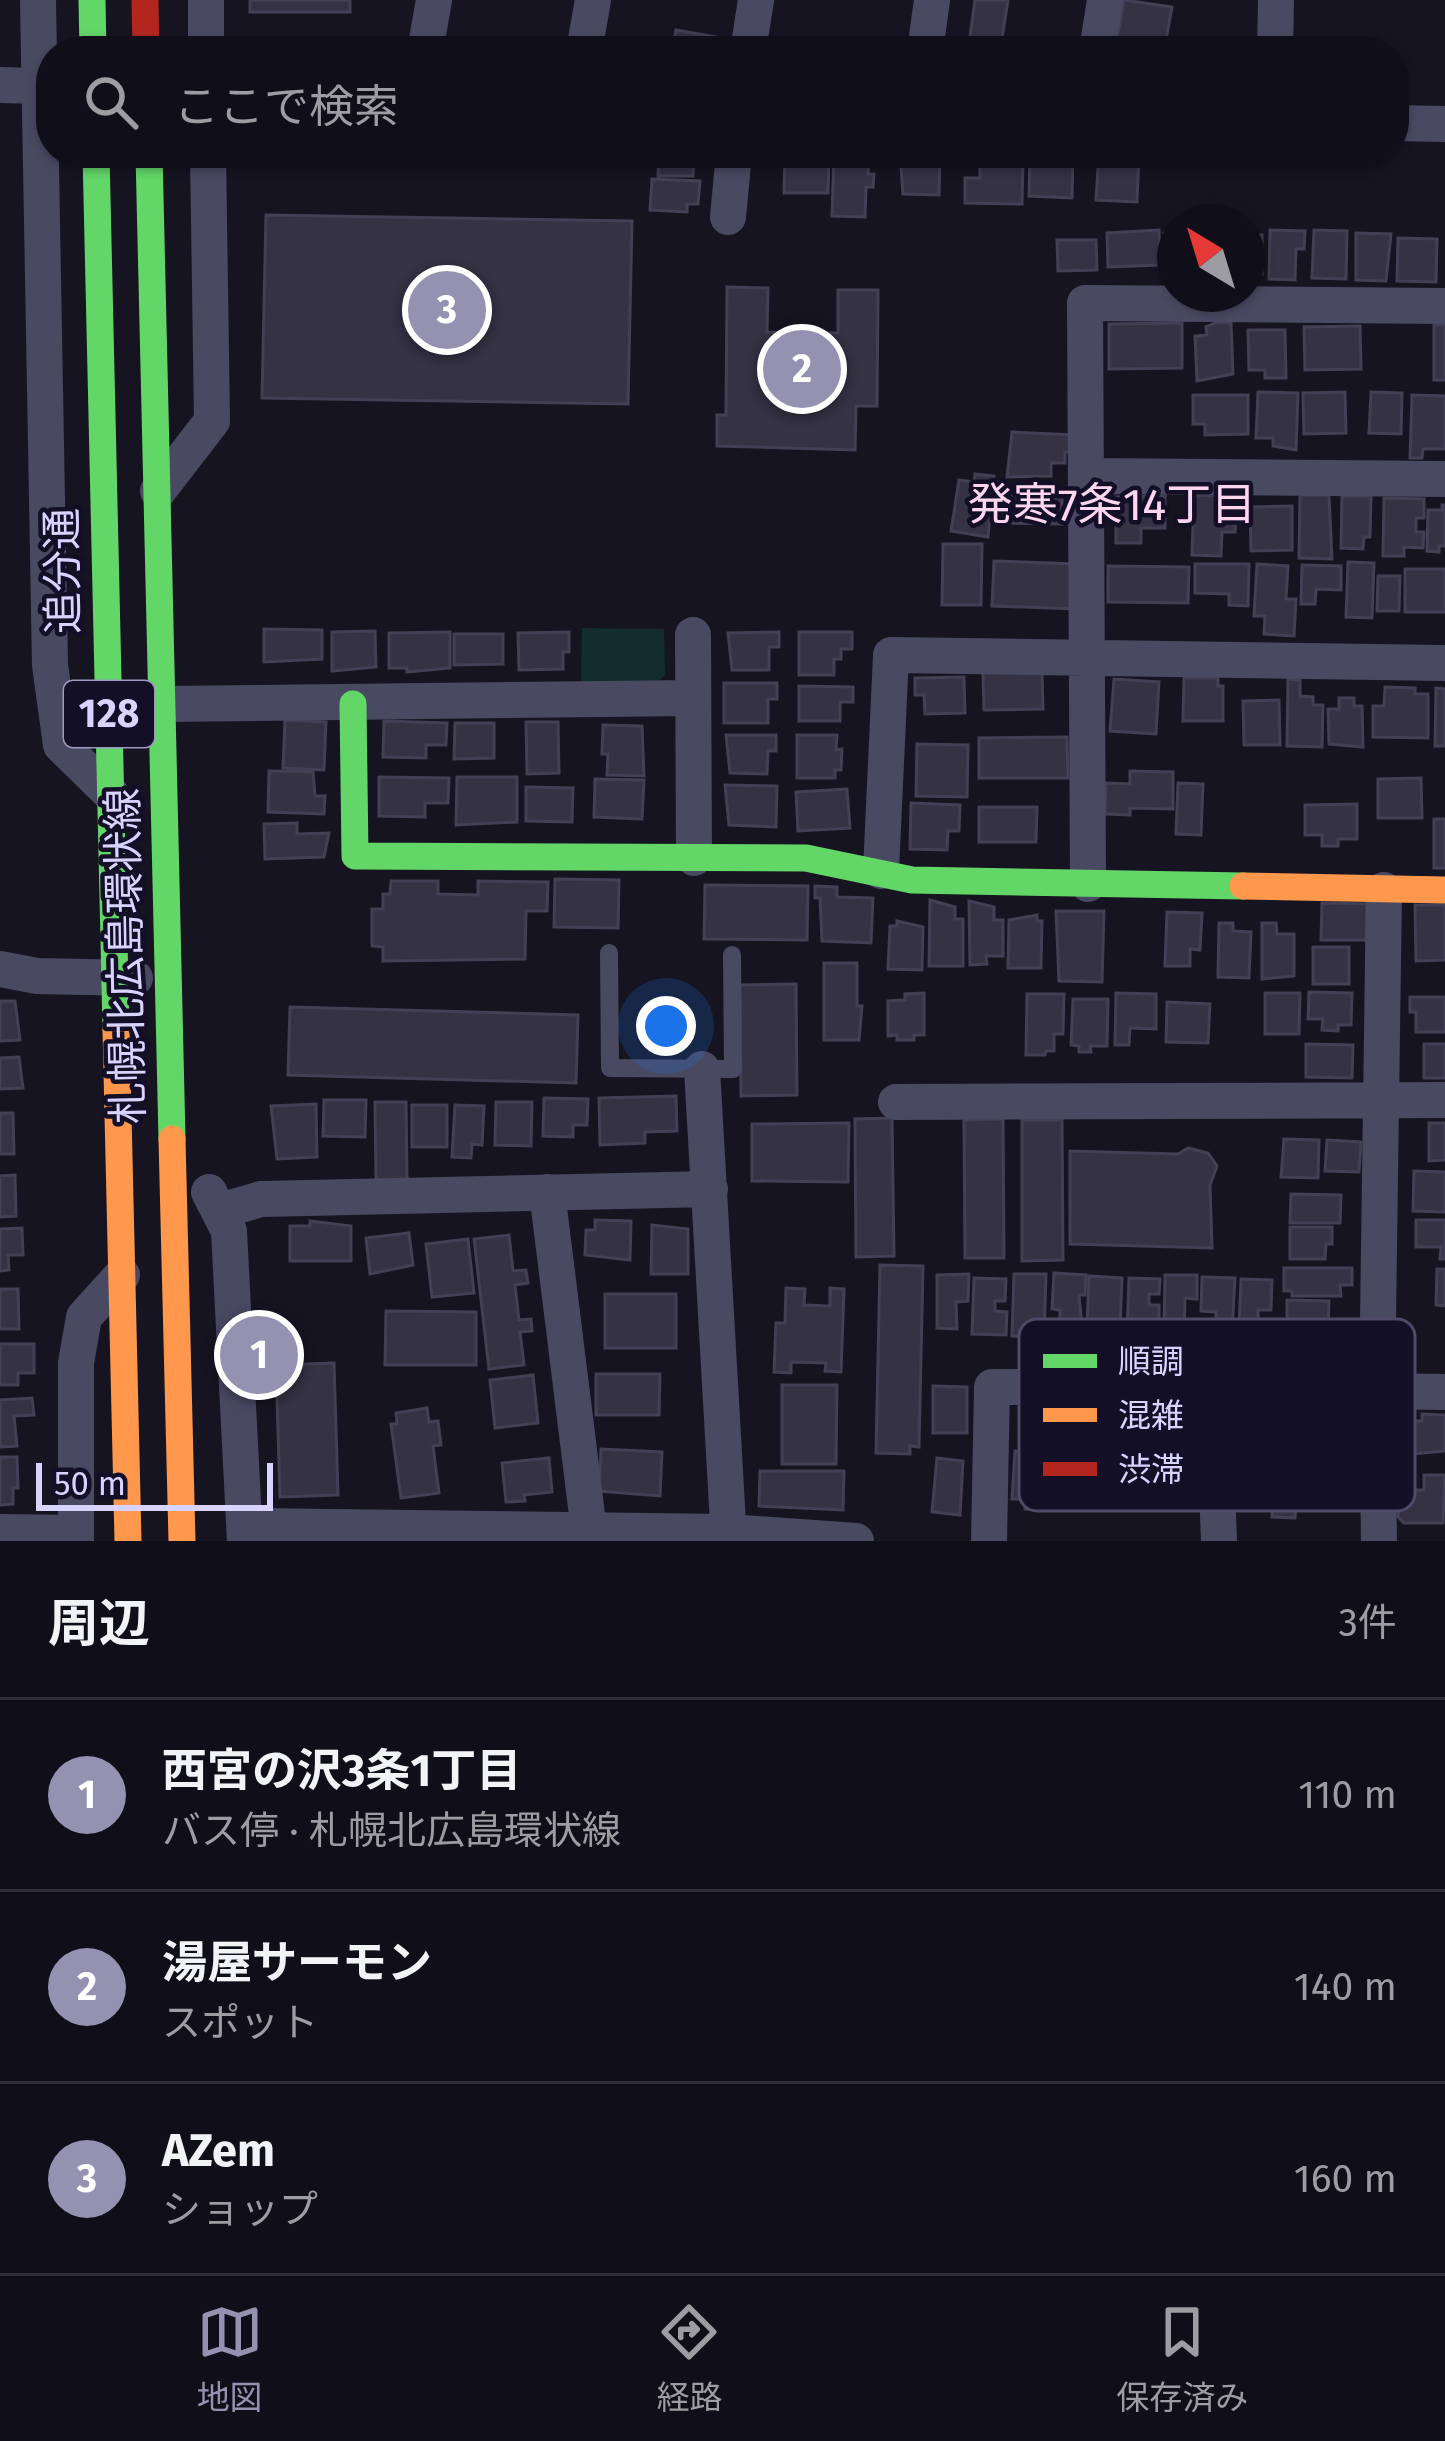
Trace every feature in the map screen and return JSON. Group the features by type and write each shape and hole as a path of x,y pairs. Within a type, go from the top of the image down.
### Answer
{"main road":[{"path":"92,0 93,36"},
{"path":"145,0 146,36"},
{"name":"追分通","path":"96,168 122,1275"},
{"name":"札幌北広島環状線","path":"148,168 182,1541"},
{"path":"353,704 356,856 806,859 912,880 1445,890"},
{"name":"128","path":"122,1275 128,1541"}],"street":[{"path":"38,0 38,36"},
{"path":"206,0 206,36"},
{"path":"428,36 434,0"},
{"path":"587,36 593,0"},
{"path":"750,36 756,0"},
{"path":"927,36 932,0"},
{"path":"1099,36 1105,0"},
{"path":"1275,36 1276,0"},
{"path":"0,85 36,86"},
{"path":"1409,123 1445,124"},
{"path":"41,168 50,665 61,745 110,794"},
{"path":"157,492 212,422 208,168"},
{"path":"728,217 733,168"},
{"path":"1088,884 1085,304 1445,306"},
{"path":"1087,476 1445,479"},
{"path":"693,635 694,858"},
{"path":"881,871 891,655 1445,663"},
{"path":"162,704 693,698"},
{"path":"1378,1319 1384,890"},
{"path":"0,969 37,976 168,979"},
{"path":"702,1069 729,1537"},
{"path":"896,1102 1445,1100"},
{"path":"172,1156 215,1198 229,1231 246,1534 539,1536 589,1531 856,1541"},
{"path":"220,1211 261,1199 710,1189"},
{"path":"547,1192 589,1531"},
{"path":"0,1532 76,1537 76,1363 85,1317 122,1275"},
{"path":"989,1541 992,1387 1019,1387"},
{"path":"1415,1391 1445,1392"},
{"path":"1218,1511 1219,1541"},
{"path":"1379,1511 1379,1541"}],"lane":[{"path":"609,953 610,1068 733,1069 732,955"}],"green space":[{"path":"582,628 664,629 665,675 655,684 581,683"}],"building":[{"path":"250,0 350,0 350,12 250,12"},
{"path":"975,0 1008,0 1002,36 970,36"},
{"path":"1124,0 1172,7 1167,36 1118,36"},
{"path":"676,30 710,36 675,36"},
{"path":"658,168 693,168 693,176 658,176"},
{"path":"785,168 829,168 828,193 784,193"},
{"path":"834,168 868,168 868,174 874,174 873,187 866,187 865,217 832,216"},
{"path":"901,168 940,168 939,195 903,194"},
{"path":"980,168 1023,168 1022,204 965,203 965,178 980,178"},
{"path":"1030,168 1073,168 1072,198 1029,196"},
{"path":"1098,168 1138,168 1137,202 1096,200"},
{"path":"652,179 700,181 698,204 687,204 687,212 650,210"},
{"path":"266,215 632,221 628,404 262,398"},
{"path":"1157,230 1157,265 1108,267 1107,233"},
{"path":"1270,230 1305,231 1304,249 1296,249 1295,280 1269,279"},
{"path":"1314,230 1347,231 1346,279 1312,278"},
{"path":"1356,233 1391,234 1386,281 1356,280"},
{"path":"1398,238 1437,239 1436,282 1397,281"},
{"path":"1057,240 1096,240 1097,270 1058,271"},
{"path":"727,287 768,288 767,332 838,333 838,290 878,290 877,406 856,406 855,450 717,446 717,415 726,415"},
{"path":"1231,322 1233,374 1197,381 1195,336 1207,335 1206,327 1215,323"},
{"path":"1182,323 1182,368 1109,369 1109,324"},
{"path":"1434,325 1445,325 1445,380 1434,380"},
{"path":"1360,326 1361,369 1305,370 1304,327"},
{"path":"1248,330 1285,330 1286,378 1265,378 1265,370 1249,370"},
{"path":"1258,392 1298,393 1296,450 1273,446 1273,438 1256,438"},
{"path":"1345,392 1346,433 1304,434 1303,393"},
{"path":"1371,392 1402,393 1401,434 1369,433"},
{"path":"1193,395 1248,395 1248,434 1205,435 1205,424 1193,424"},
{"path":"1412,395 1445,396 1445,449 1423,449 1422,458 1410,458"},
{"path":"1012,432 1075,435 1075,452 1065,452 1065,463 1051,463 1051,476 1007,477"},
{"path":"975,474 994,476 988,537 951,531 959,480 974,482"},
{"path":"1002,488 1062,489 1062,524 1001,523"},
{"path":"1194,495 1236,496 1235,532 1222,532 1221,556 1192,555"},
{"path":"1300,495 1329,495 1332,559 1299,558"},
{"path":"1165,496 1165,528 1141,528 1141,543 1116,543 1116,497"},
{"path":"1342,496 1371,496 1370,537 1364,537 1363,549 1341,548"},
{"path":"1384,498 1424,499 1424,518 1416,518 1416,532 1424,532 1423,548 1404,547 1404,556 1383,556"},
{"path":"1442,505 1445,546 1439,546 1439,552 1427,551 1428,510 1442,510"},
{"path":"1292,506 1292,550 1251,551 1250,507"},
{"path":"943,544 982,544 981,605 942,605"},
{"path":"994,561 1077,564 1075,609 992,606"},
{"path":"1348,562 1374,563 1372,618 1346,617"},
{"path":"1195,564 1249,564 1248,606 1229,605 1229,594 1195,593"},
{"path":"1257,564 1288,566 1286,599 1296,599 1294,636 1264,634 1265,616 1254,616"},
{"path":"1302,565 1341,566 1341,590 1316,589 1315,604 1301,604"},
{"path":"1108,566 1189,567 1188,603 1108,602"},
{"path":"1405,569 1445,569 1445,612 1405,612"},
{"path":"1378,576 1400,576 1399,611 1377,611"},
{"path":"264,629 322,630 322,659 264,662"},
{"path":"375,631 376,667 332,671 332,632"},
{"path":"450,632 450,668 407,672 407,668 389,668 389,633"},
{"path":"569,632 563,669 519,670 518,633"},
{"path":"779,632 779,647 769,647 769,670 732,670 728,633"},
{"path":"799,632 852,632 852,649 841,649 841,659 834,659 834,675 799,675"},
{"path":"454,634 503,634 503,664 454,665"},
{"path":"1042,672 1043,709 984,710 983,673"},
{"path":"964,677 965,713 925,714 924,695 915,695 915,678"},
{"path":"1184,678 1218,678 1218,686 1223,686 1223,721 1183,721"},
{"path":"1114,679 1159,682 1156,734 1110,731"},
{"path":"1288,679 1300,680 1300,696 1313,697 1313,705 1323,705 1322,747 1287,746"},
{"path":"724,683 777,683 777,699 768,699 768,723 724,723"},
{"path":"799,686 853,687 853,702 840,702 840,721 799,721"},
{"path":"1385,687 1415,688 1415,694 1428,694 1428,738 1373,737 1373,706 1384,706"},
{"path":"1436,688 1445,689 1445,746 1435,746"},
{"path":"1339,698 1354,698 1354,706 1362,706 1363,747 1329,744 1328,709 1339,709"},
{"path":"1279,700 1280,745 1244,745 1243,701"},
{"path":"285,720 326,722 324,770 283,768"},
{"path":"384,721 447,723 446,745 426,745 426,758 383,757"},
{"path":"526,722 558,722 559,773 527,774"},
{"path":"455,723 494,723 494,758 454,759"},
{"path":"603,725 642,726 644,776 607,775"},
{"path":"726,735 776,735 776,751 768,751 767,774 730,773"},
{"path":"797,735 837,735 836,750 842,749 841,770 835,770 835,778 797,778"},
{"path":"1067,737 1068,778 979,778 979,738"},
{"path":"917,744 968,745 967,797 916,796"},
{"path":"269,771 313,772 315,796 325,796 324,814 268,812"},
{"path":"1130,771 1173,772 1173,809 1130,808 1130,815 1105,814 1106,783 1130,784"},
{"path":"379,777 449,778 448,803 425,803 425,817 379,816"},
{"path":"457,777 517,777 517,822 456,825"},
{"path":"1421,778 1422,818 1378,818 1378,779"},
{"path":"595,779 644,780 642,819 594,817"},
{"path":"1178,783 1203,784 1201,835 1176,834"},
{"path":"725,785 777,786 776,827 729,825"},
{"path":"526,787 573,788 572,822 526,821"},
{"path":"847,789 850,828 798,831 796,792"},
{"path":"911,803 960,805 959,831 948,831 947,850 910,849"},
{"path":"1357,804 1357,839 1338,839 1338,846 1322,846 1322,835 1305,835 1305,805"},
{"path":"979,807 1037,807 1036,842 979,842"},
{"path":"1434,819 1445,819 1445,868 1434,868"},
{"path":"297,823 297,834 329,833 324,857 265,859 264,824"},
{"path":"555,879 619,880 618,928 554,927"},
{"path":"391,881 438,881 438,894 478,895 478,881 548,882 547,911 526,911 525,959 383,961 383,947 372,946 372,909 383,909 383,894 390,894"},
{"path":"705,885 808,886 807,940 704,939"},
{"path":"815,886 837,887 837,897 873,898 871,943 822,941"},
{"path":"930,900 955,907 955,919 963,919 963,966 929,966"},
{"path":"969,901 994,907 994,920 1003,920 1003,956 986,956 987,964 970,965"},
{"path":"1322,903 1367,904 1366,940 1321,940"},
{"path":"1415,905 1445,905 1445,960 1416,961"},
{"path":"1056,911 1104,911 1102,982 1059,981"},
{"path":"1167,912 1202,913 1200,950 1190,949 1190,966 1165,966"},
{"path":"1037,915 1037,921 1042,921 1041,968 1008,968 1009,920"},
{"path":"897,921 923,927 922,970 888,969 890,926 897,926"},
{"path":"1219,923 1233,923 1233,931 1251,932 1249,978 1218,977"},
{"path":"1262,923 1276,923 1277,934 1294,934 1294,976 1262,979"},
{"path":"1313,947 1349,947 1349,984 1313,984"},
{"path":"824,963 857,963 857,1006 862,1006 859,1040 824,1040"},
{"path":"796,984 797,1095 741,1096 740,985"},
{"path":"1309,992 1352,993 1351,1025 1338,1025 1338,1031 1322,1030 1323,1019 1308,1019"},
{"path":"924,993 924,1035 914,1035 914,1040 888,1036 888,1001"},
{"path":"1116,993 1156,994 1156,1029 1130,1028 1129,1045 1115,1045"},
{"path":"1265,993 1300,993 1299,1034 1265,1034"},
{"path":"1027,994 1064,994 1063,1034 1054,1034 1054,1051 1045,1055 1026,1055"},
{"path":"1410,997 1445,997 1445,1032 1416,1032"},
{"path":"1073,999 1108,999 1107,1046 1079,1052 1079,1046 1071,1045"},
{"path":"0,1001 15,1001 20,1040 0,1041"},
{"path":"1167,1002 1210,1004 1208,1043 1166,1042"},
{"path":"290,1007 578,1015 576,1083 288,1075"},
{"path":"1306,1044 1353,1045 1352,1078 1306,1077"},
{"path":"1424,1044 1445,1044 1445,1078 1424,1078"},
{"path":"19,1057 23,1088 0,1089 0,1058"},
{"path":"676,1096 677,1131 645,1132 645,1143 600,1145 599,1098"},
{"path":"544,1098 588,1099 587,1125 573,1125 573,1137 543,1136"},
{"path":"324,1100 366,1100 365,1137 323,1136"},
{"path":"375,1102 406,1102 407,1179 376,1180"},
{"path":"496,1102 532,1102 531,1146 495,1145"},
{"path":"316,1104 317,1157 277,1159 271,1106"},
{"path":"412,1105 447,1105 447,1147 412,1147"},
{"path":"455,1105 484,1106 482,1145 472,1144 471,1158 452,1157"},
{"path":"0,1113 13,1113 14,1154 0,1154"},
{"path":"892,1118 894,1256 856,1257 855,1119"},
{"path":"1003,1119 1004,1258 965,1258 964,1120"},
{"path":"1022,1120 1062,1120 1063,1260 1022,1261"},
{"path":"849,1123 848,1182 752,1181 752,1124"},
{"path":"1429,1123 1445,1123 1445,1160 1429,1161"},
{"path":"1284,1139 1319,1140 1318,1178 1281,1177"},
{"path":"1327,1140 1361,1142 1359,1172 1325,1171"},
{"path":"1188,1148 1208,1153 1217,1166 1210,1185 1212,1248 1070,1244 1070,1151 1178,1154"},
{"path":"1414,1171 1445,1172 1445,1212 1413,1211"},
{"path":"15,1175 16,1216 0,1217 0,1176"},
{"path":"1291,1194 1341,1195 1340,1223 1290,1223"},
{"path":"595,1220 631,1221 630,1260 585,1255 586,1230 595,1230"},
{"path":"1416,1220 1445,1220 1445,1259 1440,1259 1441,1247 1416,1247"},
{"path":"310,1221 351,1226 351,1261 290,1261 290,1226 310,1226"},
{"path":"652,1225 688,1229 688,1274 651,1274"},
{"path":"1290,1227 1332,1227 1332,1244 1326,1244 1325,1259 1290,1259"},
{"path":"22,1228 23,1255 8,1255 9,1270 0,1271 0,1229"},
{"path":"409,1233 413,1265 370,1274 366,1238"},
{"path":"509,1235 513,1271 526,1270 528,1283 515,1285 519,1320 531,1319 532,1331 520,1332 524,1365 489,1369 474,1239"},
{"path":"468,1239 474,1293 432,1297 426,1244"},
{"path":"880,1265 923,1266 919,1447 910,1446 910,1454 876,1453"},
{"path":"1284,1268 1352,1268 1352,1285 1340,1285 1341,1296 1292,1296 1292,1291 1284,1291"},
{"path":"1437,1269 1445,1269 1445,1306 1436,1305"},
{"path":"1054,1273 1086,1275 1085,1295 1079,1295 1081,1319 1060,1319 1060,1310 1052,1309"},
{"path":"969,1274 968,1301 956,1302 957,1329 937,1328 937,1275"},
{"path":"1014,1274 1046,1274 1045,1319 1019,1319 1019,1336 1012,1336"},
{"path":"1165,1275 1197,1275 1197,1299 1185,1298 1184,1319 1164,1319"},
{"path":"1089,1276 1122,1278 1120,1319 1087,1319"},
{"path":"1202,1277 1235,1278 1233,1319 1216,1319 1216,1312 1201,1311"},
{"path":"974,1278 1006,1279 1005,1301 995,1301 995,1311 1007,1312 1006,1335 972,1334"},
{"path":"1129,1278 1160,1279 1159,1294 1149,1294 1149,1305 1159,1305 1159,1319 1128,1319"},
{"path":"1241,1279 1272,1280 1271,1310 1258,1310 1258,1319 1239,1319"},
{"path":"786,1288 805,1289 804,1305 830,1306 830,1288 844,1289 841,1372 825,1371 826,1363 791,1362 791,1373 774,1372 776,1323 785,1323"},
{"path":"0,1289 18,1289 19,1329 0,1329"},
{"path":"605,1294 676,1294 676,1348 605,1348"},
{"path":"1287,1300 1329,1301 1328,1319 1287,1319"},
{"path":"386,1311 476,1312 476,1365 385,1365"},
{"path":"0,1344 34,1344 34,1373 18,1373 18,1385 0,1385"},
{"path":"334,1363 338,1495 280,1497 276,1365"},
{"path":"596,1374 660,1374 659,1415 596,1415"},
{"path":"533,1375 538,1423 495,1428 490,1380"},
{"path":"782,1385 837,1385 836,1464 782,1464"},
{"path":"933,1386 967,1387 967,1433 933,1433"},
{"path":"32,1398 34,1415 14,1416 17,1446 0,1447 0,1400"},
{"path":"427,1408 429,1422 438,1421 441,1445 433,1446 439,1493 401,1498 391,1424 397,1424 396,1413"},
{"path":"1422,1414 1445,1415 1445,1451 1415,1454 1415,1421 1422,1421"},
{"path":"601,1449 662,1452 660,1496 599,1491"},
{"path":"1015,1451 1019,1451 1019,1499 1012,1499"},
{"path":"0,1457 17,1457 18,1488 13,1488 13,1504 0,1505"},
{"path":"549,1458 552,1492 506,1502 502,1463"},
{"path":"937,1458 963,1461 960,1515 932,1512"},
{"path":"760,1471 844,1471 843,1510 759,1506"},
{"path":"1424,1475 1445,1475 1443,1523 1404,1523 1398,1511 1415,1511 1415,1490 1424,1490"},
{"path":"1272,1511 1295,1511 1295,1518 1272,1517"}],"traffic: fast":[{"path":"92,0 93,36"},
{"path":"96,168 116,1029"},
{"path":"149,168 172,1139"},
{"path":"353,704 355,856 806,858 912,880 1243,886"}],"traffic: slow":[{"path":"1243,886 1445,890"},
{"path":"116,1029 128,1541"},
{"path":"172,1139 182,1541"}],"traffic: jam":[{"path":"145,0 146,36"}],"place":[{"name":"AZem","path":"447,310"},
{"name":"湯屋サーモン","path":"802,369"},
{"name":"西宮の沢3条1丁目","path":"259,1355"}],"district":[{"name":"発寒7条14丁目","path":"1112,505"}]}
